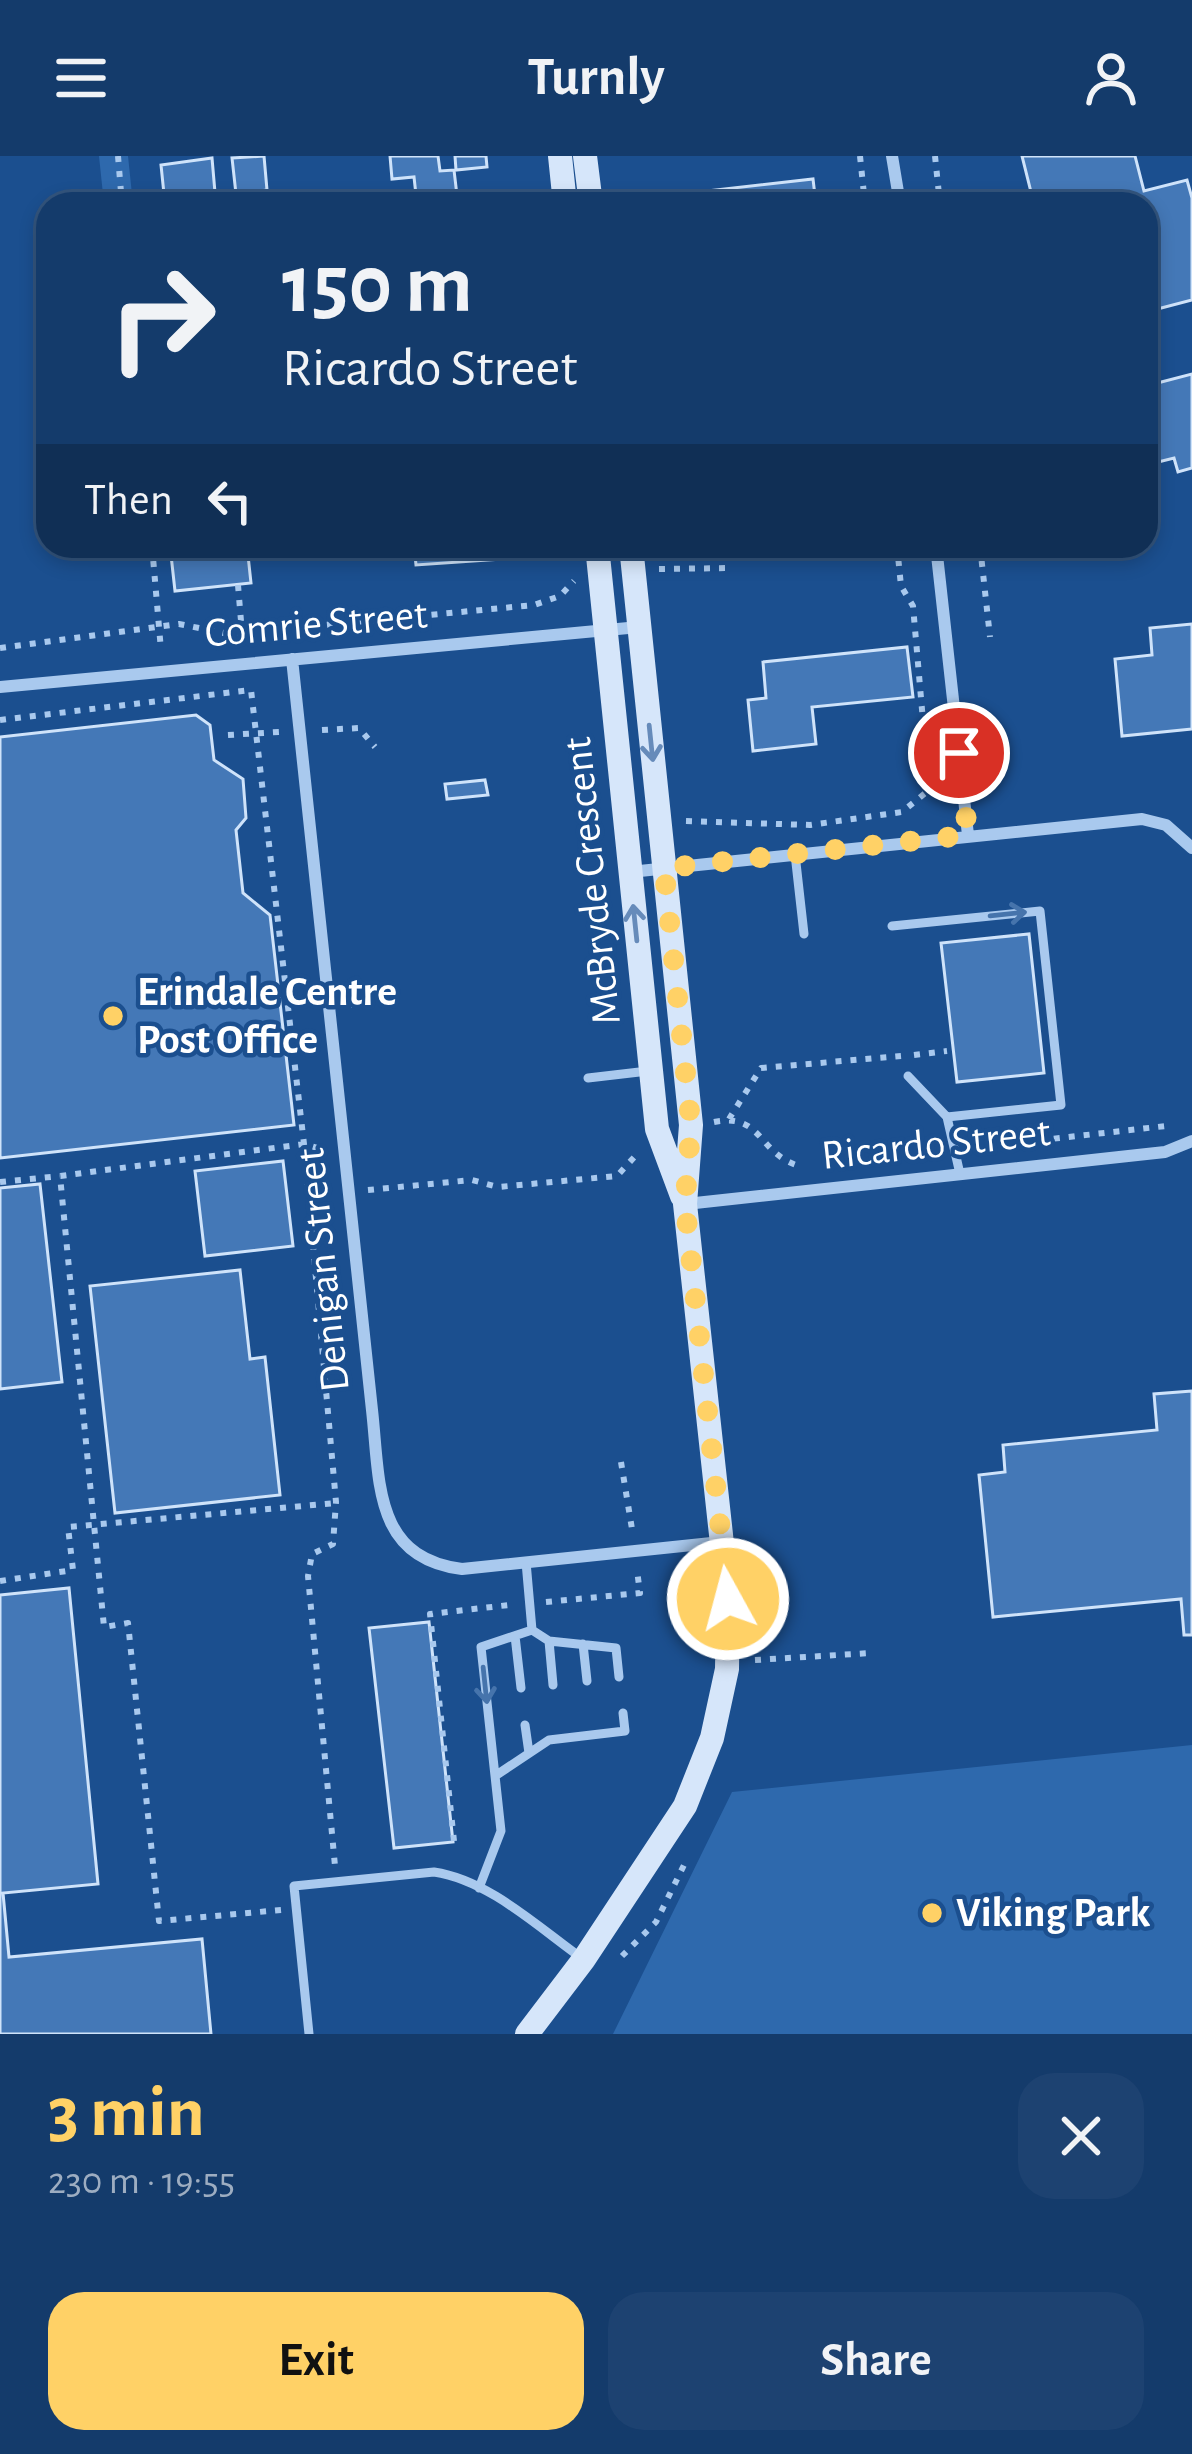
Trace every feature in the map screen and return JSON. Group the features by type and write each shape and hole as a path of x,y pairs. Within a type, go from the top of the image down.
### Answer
{"street":[{"path":"560,156 564,192"},
{"path":"585,156 590,192"},
{"path":"892,156 898,192"},
{"name":"McBryde Crescent","path":"598,558 656,1129 685,1204"},
{"name":"McBryde Crescent","path":"527,2034 667,1839 712,1738 727,1669 728,1599 685,1204 691,1125 632,558"},
{"path":"937,558 968,835"},
{"name":"Comrie Street","path":"0,687 639,626"},
{"name":"Denigan Street","path":"292,659 380,1479 392,1531 409,1550 434,1565 462,1569 721,1542"},
{"path":"630,872 1142,819 1166,825 1192,848"},
{"name":"Ricardo Street","path":"685,1204 1165,1152 1192,1142"}],"lane":[{"path":"795,854 804,934"},
{"path":"892,926 1040,910 1061,1106 946,1117"},
{"path":"588,1078 650,1071"},
{"path":"908,1076 946,1117 960,1174"},
{"path":"526,1562 532,1630"},
{"path":"479,1888 501,1831 482,1647 532,1630"},
{"path":"532,1630 549,1641 616,1648 620,1677"},
{"path":"515,1636 521,1688"},
{"path":"549,1641 554,1684"},
{"path":"583,1644 587,1681"},
{"path":"495,1776 549,1740 626,1731 623,1714"},
{"path":"591,1717 593,1735"},
{"path":"525,1725 529,1754"},
{"path":"309,2034 294,1886 434,1872 451,1875 479,1888 584,1960"}],"path":[{"path":"118,156 121,192"},
{"path":"860,156 864,192"},
{"path":"934,156 938,192"},
{"path":"153,558 164,672"},
{"path":"682,820 710,825 810,825 902,812 929,790 913,605 902,586 898,558"},
{"path":"981,558 990,637"},
{"path":"659,569 732,568"},
{"path":"0,648 179,623 229,634 534,605 560,596 583,572"},
{"path":"238,585 242,633"},
{"path":"0,720 251,690 304,1144 336,1502 333,1544 312,1554 308,1576 336,1882"},
{"path":"351,1005 377,1002"},
{"path":"729,1119 761,1068 947,1051"},
{"path":"323,1196 472,1180 498,1187 617,1176 637,1155 640,1142"},
{"path":"0,1183 304,1144 320,1147 322,1163"},
{"path":"61,1176 104,1627 128,1623 159,1921 296,1909"},
{"path":"308,1212 324,1211 322,1179"},
{"path":"621,1462 632,1534"},
{"path":"0,1580 73,1570 68,1527 336,1502"},
{"path":"454,1841 430,1614 640,1594 637,1566"}],"shaded area":[{"path":"99,156 128,156 132,192 103,192"},
{"name":"Viking Park","path":"1192,1745 1192,2034 613,2034 732,1792"}],"building":[{"path":"264,156 267,190 236,192 232,158"},
{"path":"390,156 438,156 440,171 454,170 457,192 416,192 414,177 392,179"},
{"path":"455,156 486,156 487,167 456,170"},
{"path":"1022,156 1135,156 1144,191 1187,180 1192,198 1192,300 1158,309 1158,192 1031,192"},
{"path":"212,158 215,192 164,192 161,165"},
{"path":"813,179 815,192 698,192"},
{"path":"1192,374 1192,468 1178,472 1174,458 1158,462 1158,383"},
{"path":"171,558 248,558 251,583 175,591"},
{"path":"415,558 517,558 416,565"},
{"path":"1192,624 1192,729 1122,736 1115,659 1152,655 1150,628"},
{"path":"907,647 913,697 812,707 816,744 753,751 748,700 766,698 763,662"},
{"path":"196,715 210,725 214,760 243,779 246,818 236,830 243,893 270,915 294,1125 0,1158 0,737"},
{"path":"485,780 488,795 447,799 445,784"},
{"path":"1029,934 1044,1073 957,1082 941,943"},
{"path":"283,1161 293,1246 205,1256 195,1171"},
{"path":"40,1184 62,1382 0,1389 0,1188"},
{"path":"240,1270 250,1359 265,1357 280,1495 115,1513 90,1286"},
{"path":"1192,1391 1192,1635 1184,1635 1181,1599 993,1617 979,1475 1005,1472 1003,1445 1157,1430 1154,1394"},
{"path":"69,1588 98,1884 3,1893 9,1957 202,1939 211,2034 0,2034 0,1595"},
{"path":"429,1622 453,1842 394,1848 369,1628"}],"place":[{"name":"Erindale Centre Post Office","path":"113,1016"},
{"name":"Viking Park","path":"932,1913"}],"route":[{"path":"728,1599 685,1204 691,1125 664,868 968,835 959,753"}]}
